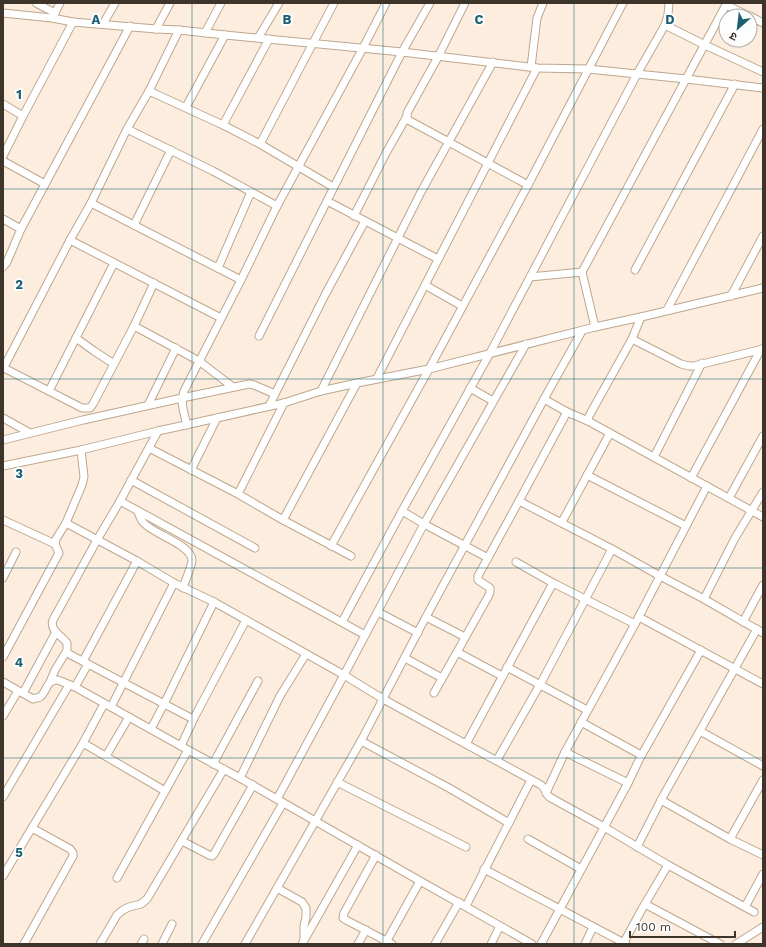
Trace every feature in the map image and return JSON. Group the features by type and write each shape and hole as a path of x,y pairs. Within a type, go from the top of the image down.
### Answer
{"street":[{"path":"36,3 53,15 73,22 179,30 402,52 534,67 637,74 763,88"},
{"path":"53,15 60,3"},
{"path":"103,24 115,3"},
{"path":"156,29 170,3"},
{"path":"205,33 221,3"},
{"path":"258,38 279,3"},
{"path":"260,144 314,44 334,3"},
{"path":"187,425 182,404 184,391 277,206 386,3"},
{"path":"259,336 402,52 430,3"},
{"path":"354,216 465,3"},
{"path":"377,378 488,163 534,67 537,18 543,3"},
{"path":"331,546 429,369 528,185 623,3"},
{"path":"342,622 490,353 637,74 665,26 669,3"},
{"path":"595,327 582,272 726,4"},
{"path":"3,13 53,15"},
{"path":"3,156 73,22"},
{"path":"3,267 7,262 21,229 130,26"},
{"path":"665,26 763,72"},
{"path":"154,283 134,326 90,408 82,408 3,369 70,240 91,203 127,129 149,91 179,30"},
{"path":"186,107 225,35"},
{"path":"223,125 269,39"},
{"path":"322,391 421,192 493,62"},
{"path":"635,270 735,84"},
{"path":"149,91 186,107 260,144 333,187"},
{"path":"3,104 23,116"},
{"path":"407,116 407,119 410,121 528,185"},
{"path":"127,129 213,171 277,206"},
{"path":"667,310 763,129"},
{"path":"134,225 171,150"},
{"path":"3,161 45,184"},
{"path":"218,268 251,192"},
{"path":"327,201 438,259"},
{"path":"91,203 241,280"},
{"path":"3,220 21,229"},
{"path":"268,406 365,221"},
{"path":"731,296 763,236"},
{"path":"70,240 221,318"},
{"path":"49,391 114,263"},
{"path":"530,277 582,272"},
{"path":"424,285 462,306"},
{"path":"3,466 81,450 284,403 357,382 429,369 582,330 763,288"},
{"path":"588,421 589,416 632,339 641,317"},
{"path":"134,326 199,361 233,387"},
{"path":"245,944 361,741 426,617 582,330"},
{"path":"76,338 114,364"},
{"path":"632,339 681,364 689,366 762,349"},
{"path":"202,944 280,801 424,524 526,344"},
{"path":"148,405 176,348"},
{"path":"691,478 762,349"},
{"path":"654,457 702,363"},
{"path":"283,520 357,382"},
{"path":"3,440 148,405 249,384 275,394"},
{"path":"470,388 493,401"},
{"path":"544,399 588,421 763,517"},
{"path":"238,494 284,403"},
{"path":"434,693 490,592 490,588 477,578 568,412"},
{"path":"3,418 30,433"},
{"path":"191,470 217,418"},
{"path":"3,682 33,699 38,698 43,693 50,682 55,670 66,652 67,643 56,632 52,626 52,623 158,431"},
{"path":"562,522 610,433"},
{"path":"729,498 763,436"},
{"path":"149,448 238,494 351,556"},
{"path":"3,657 59,553 55,544 56,539 66,523 84,477 81,450"},
{"path":"588,475 686,526"},
{"path":"131,480 255,548"},
{"path":"546,794 565,752 639,617 707,486"},
{"path":"704,599 735,538 763,492"},
{"path":"120,501 365,635"},
{"path":"520,501 612,548 760,631 734,669 661,800 637,847"},
{"path":"138,511 142,522 146,526 178,544 191,556 191,564 183,588"},
{"path":"402,511 488,558"},
{"path":"3,520 55,544"},
{"path":"66,523 137,561 183,588 214,602 383,699 497,760 544,787 546,794 551,798 754,912"},
{"path":"497,760 540,685 612,548"},
{"path":"3,578 16,552"},
{"path":"3,797 72,686 137,561"},
{"path":"516,562 553,583 635,624"},
{"path":"3,876 83,743 122,682 174,583"},
{"path":"466,744 553,583"},
{"path":"743,622 763,586"},
{"path":"151,729 214,602"},
{"path":"378,612 418,633"},
{"path":"426,617 465,637"},
{"path":"639,617 763,684"},
{"path":"181,746 194,718 246,620"},
{"path":"3,716 20,692 56,632"},
{"path":"541,944 628,783 641,755 701,650"},
{"path":"66,652 164,704 194,718"},
{"path":"457,652 502,676"},
{"path":"240,778 280,696 306,654"},
{"path":"405,658 442,678"},
{"path":"507,667 588,710"},
{"path":"50,682 58,680 107,705 253,785 532,944"},
{"path":"214,764 258,681"},
{"path":"106,756 129,717"},
{"path":"581,722 641,755"},
{"path":"700,730 763,766"},
{"path":"361,741 449,788 509,823"},
{"path":"83,743 165,791"},
{"path":"117,878 188,750"},
{"path":"565,752 628,783"},
{"path":"100,944 117,915 123,910 142,904 147,899 224,769"},
{"path":"435,944 484,869 531,780"},
{"path":"730,839 763,780"},
{"path":"337,782 466,847"},
{"path":"182,841 212,856 253,785"},
{"path":"661,800 730,839 763,855"},
{"path":"24,944 73,856 70,849 32,828"},
{"path":"528,839 581,869"},
{"path":"303,942 358,845"},
{"path":"376,855 343,916 346,920 388,943 420,881"},
{"path":"484,869 624,944 668,865"},
{"path":"745,907 762,877"},
{"path":"277,888 302,902 306,908 303,942"},
{"path":"645,904 720,944"},
{"path":"162,944 172,924"},
{"path":"491,944 500,926"},
{"path":"585,944 593,927"},
{"path":"358,944 366,930"},
{"path":"736,944 761,930"}]}
